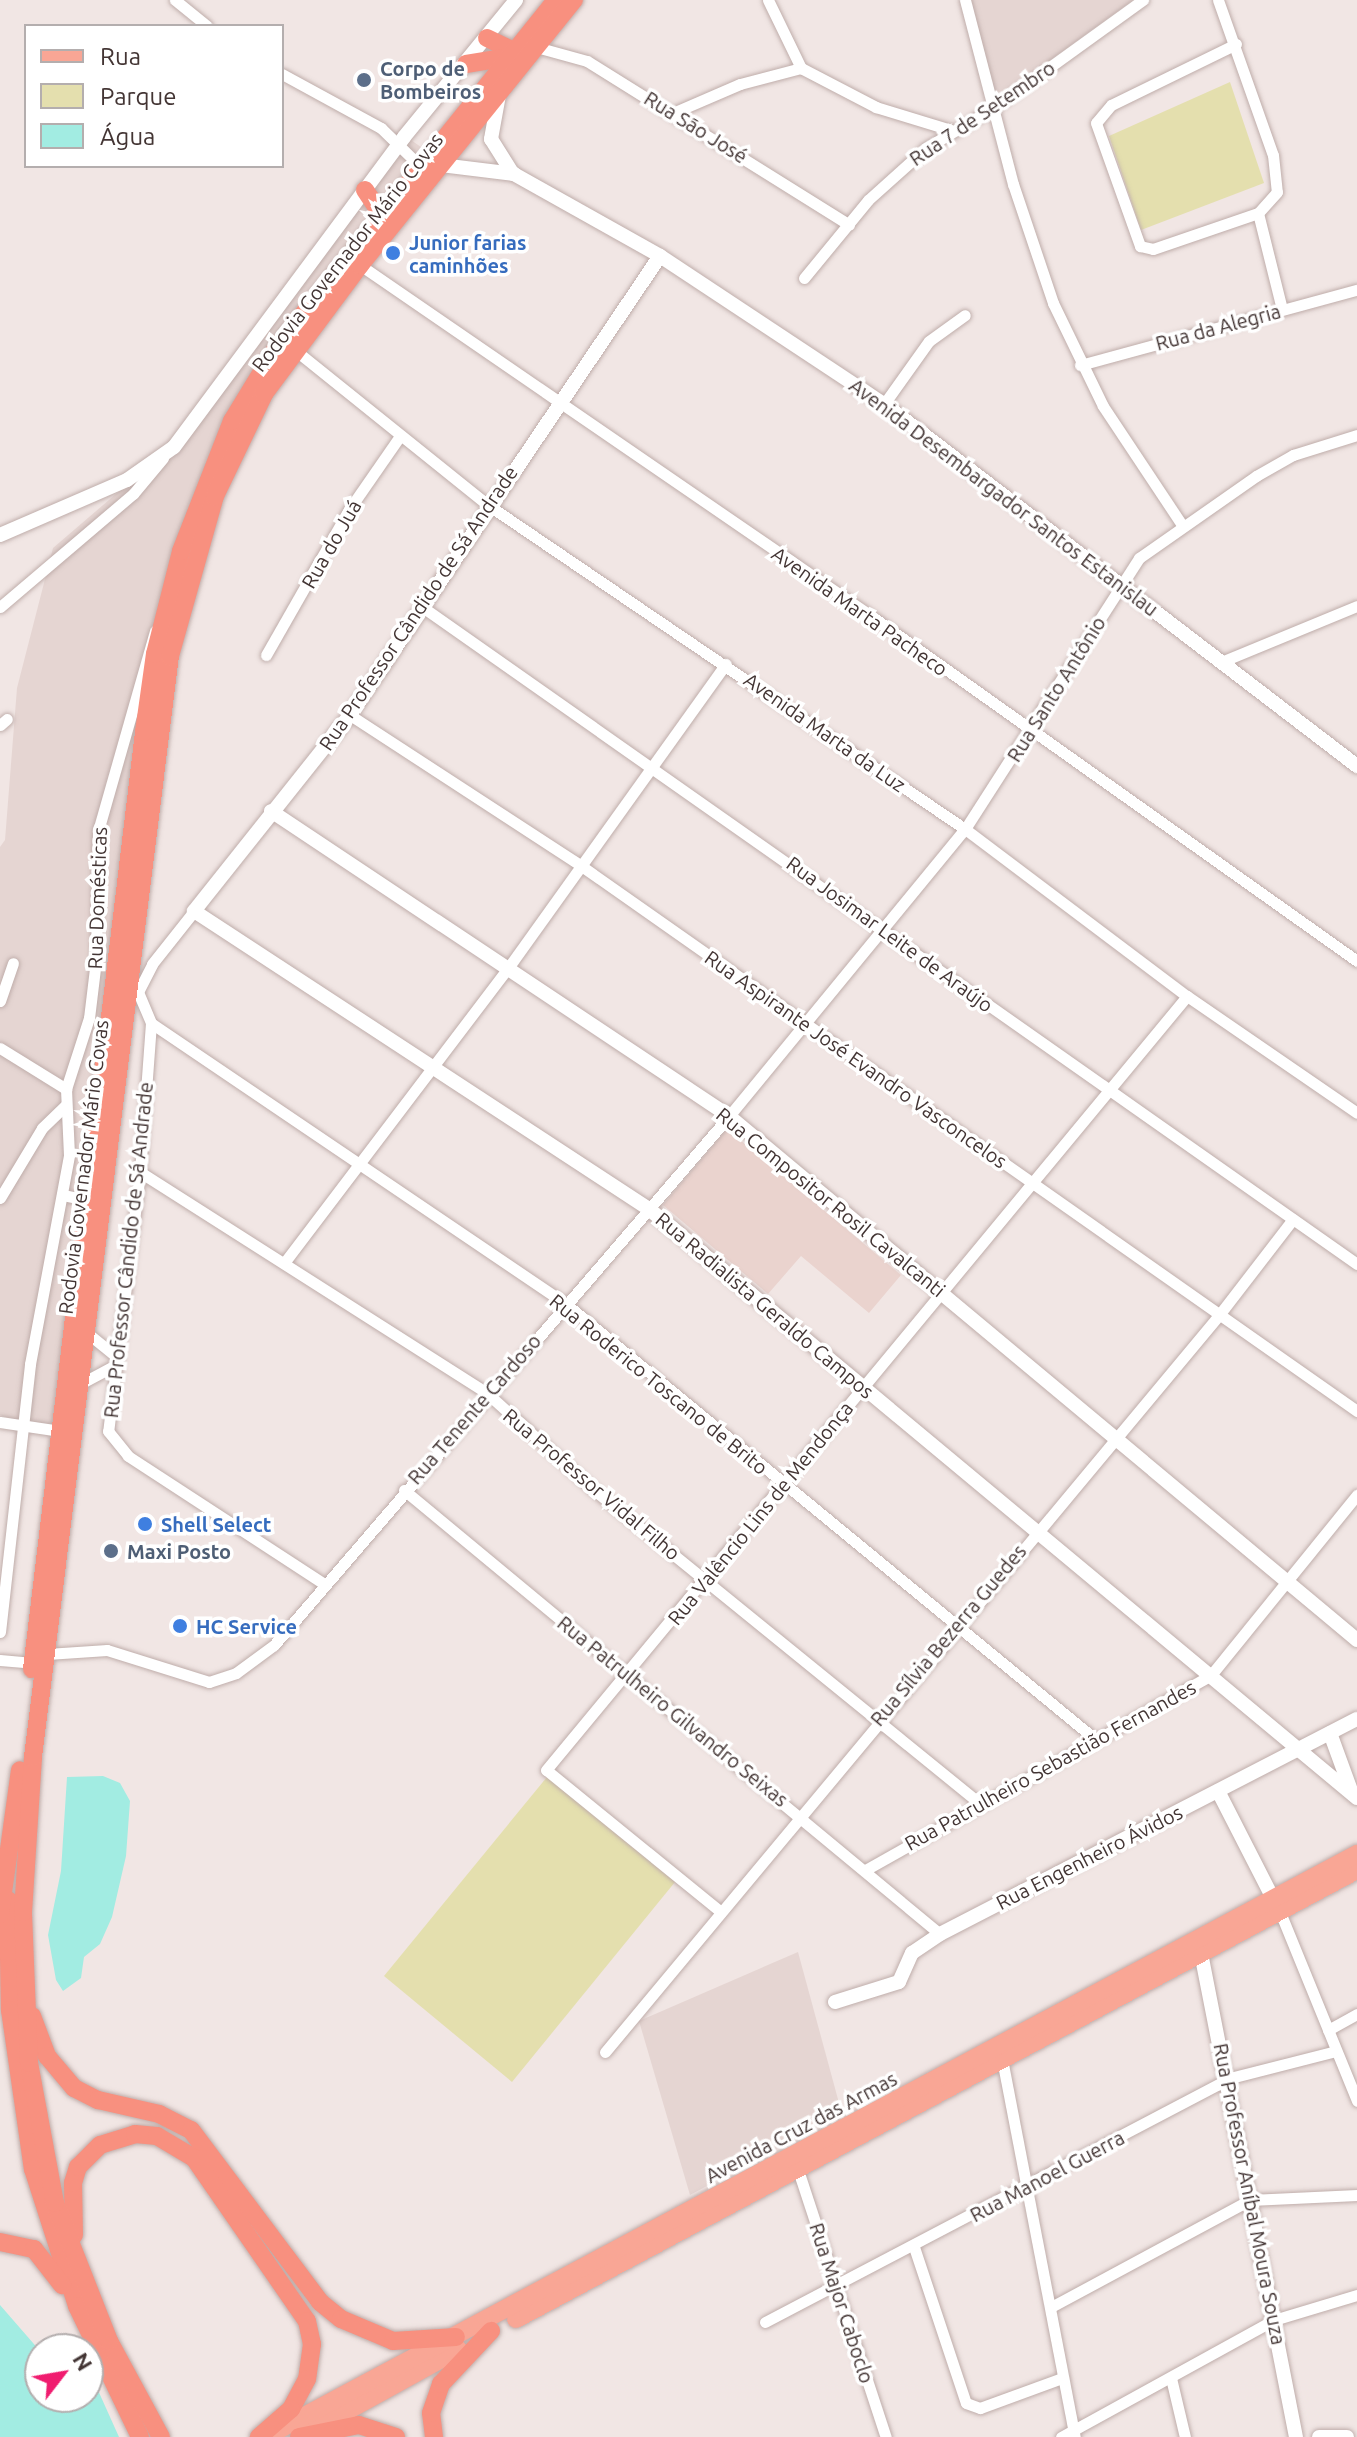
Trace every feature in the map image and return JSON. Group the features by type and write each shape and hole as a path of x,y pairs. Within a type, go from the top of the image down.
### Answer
{"highway":[{"name":"Rodovia Governador Mário Covas","path":"98,2333 55,2203 37,2116 23,1972 26,1845 60,1431 144,732 164,618 201,492 232,421 277,347 556,0"},
{"name":"Rodovia Governador Mário Covas","path":"8,1873 80,1384 133,991 173,641 215,496 239,441 295,350 574,0"},
{"path":"487,38 512,54"},
{"path":"466,64 512,54"},
{"path":"365,190 382,215"},
{"path":"0,1909 8,1873"},
{"path":"8,1873 10,2010 23,2119 43,2207 77,2306"},
{"path":"23,1972 39,2038 59,2074 98,2100 159,2114 191,2130 320,2302 365,2333 393,2341 456,2337"},
{"path":"75,2261 73,2183 87,2156 118,2137 135,2134 177,2144 194,2158 307,2321 312,2344 307,2379 291,2409 259,2437"},
{"path":"0,2242 34,2249 94,2333"},
{"path":"434,2437 431,2413 441,2384 491,2331"},
{"name":"Rodovia Governador Mário Covas","path":"104,2349 161,2437"},
{"path":"104,2351 140,2437"},
{"path":"299,2437 359,2425 396,2437"}],"main road":[{"name":"Avenida Cruz das Armas","path":"299,2437 491,2331 1201,1953 1357,1854"},
{"name":"Avenida Cruz das Armas","path":"265,2437 1276,1905 1357,1870"}],"street":[{"path":"175,0 205,24"},
{"path":"0,607 133,494 401,142 516,0"},
{"path":"768,0 801,68 876,107 951,130"},
{"path":"965,0 1028,232 1080,365 1182,525"},
{"name":"Rua 7 de Setembro","path":"804,278 890,179 951,130 993,108 1143,0"},
{"path":"1218,0 1236,44 1277,177 1274,201 1258,213 1153,249 1136,240 1098,134 1098,116 1236,44"},
{"name":"Rua São José","path":"536,47 587,61 675,112 849,225"},
{"path":"675,112 740,84 801,68"},
{"path":"284,75 401,142 421,167"},
{"name":"Avenida Desembargador Santos Estanislau","path":"500,91 491,139 514,174"},
{"name":"Avenida Desembargador Santos Estanislau","path":"441,165 514,174 660,256 884,404 1357,766"},
{"path":"1258,213 1282,309"},
{"name":"Rua Professor Cândido de Sá Andrade","path":"133,991 271,811 350,715 488,505 660,256"},
{"name":"Avenida Marta Pacheco","path":"360,265 1033,730 1357,961"},
{"name":"Rua da Alegria","path":"1080,365 1357,290"},
{"path":"884,404 929,341 965,315"},
{"name":"Avenida Marta da Luz","path":"295,350 488,505 965,829 1187,996 1357,1113"},
{"name":"Rua Santo Antônio","path":"965,829 1033,730 1139,558 1182,525 1293,455 1357,435"},
{"name":"Rua do Juá","path":"266,655 350,508 400,436"},
{"path":"0,535 127,480 163,458"},
{"name":"Rua Josimar Leite de Araújo","path":"421,606 649,770 884,930 1357,1264"},
{"path":"1221,662 1357,606"},
{"name":"Rua Domésticas","path":"0,1632 27,1428 39,1305 69,1155 66,1089 93,987 98,831 147,644 164,618"},
{"path":"284,1263 508,968 726,664"},
{"name":"Rua Aspirante José Evandro Vasconcelos","path":"350,715 580,865 1357,1411"},
{"name":"Rua Compositor Rosil Cavalcanti","path":"271,811 729,1116 1114,1439 1288,1579 1357,1640"},
{"name":"Rua Tenente Cardoso","path":"40,1659 107,1650 197,1680 219,1681 274,1645 404,1490 729,1116 965,829"},
{"name":"Rua Radialista Geraldo Campos","path":"194,911 649,1209 1355,1796"},
{"path":"0,1001 13,963"},
{"path":"133,991 151,1023"},
{"name":"Rua Valêncio Lins de Mendonça","path":"721,1912 546,1770 1111,1093 1187,996"},
{"name":"Rua Professor Cândido de Sá Andrade","path":"151,1023 140,1172 108,1431 119,1449 324,1584"},
{"name":"Rua Roderico Toscano de Brito","path":"151,1023 566,1304 784,1487 1095,1739"},
{"path":"0,1048 66,1089"},
{"path":"0,1198 42,1128 65,1106"},
{"name":"Rua Professor Vidal Filho","path":"140,1172 488,1394 594,1490 979,1803"},
{"path":"63,1195 87,1200"},
{"name":"Rua Sílvia Bezerra Guedes","path":"605,2052 878,1718 1219,1315 1293,1219"},
{"path":"80,1384 116,1361 86,1332"},
{"path":"0,1422 60,1431"},
{"name":"Rua Patrulheiro Gilvandro Seixas","path":"404,1490 867,1869 940,1934"},
{"name":"Rua Patrulheiro Sebastião Fernandes","path":"867,1869 979,1803 1211,1675 1357,1495"},
{"path":"0,1660 40,1659"},
{"name":"Rua Engenheiro Ávidos","path":"835,2002 899,1982 912,1953 940,1934 1357,1719"},
{"path":"1330,1733 1355,1796"},
{"path":"1218,1791 1276,1905 1357,2101"},
{"name":"Rua Professor Aníbal Moura Souza","path":"1201,1953 1230,2078 1296,2437"},
{"path":"1328,2030 1357,2014"},
{"name":"Rua Manoel Guerra","path":"765,2322 836,2288 1230,2078 1336,2051"},
{"path":"1002,2059 1030,2184 1074,2434"},
{"name":"Rua Major Caboclo","path":"798,2170 886,2437"},
{"path":"1051,2307 1250,2200 1357,2195"},
{"path":"914,2247 966,2403 980,2408 1062,2378"},
{"path":"1061,2437 1074,2434 1274,2320 1357,2295"},
{"path":"1171,2378 1185,2437"},
{"path":"1319,2437 1347,2437"}],"shaded area":[{"path":"968,0 1133,0 995,100"},
{"path":"401,133 438,159 227,461 196,539 149,836 79,1445 0,1415 0,847 5,840 17,688 53,548 173,445"},
{"path":"727,1129 901,1275 869,1313 801,1256 768,1294 663,1205"},
{"path":"798,1952 842,2114 690,2195 639,2021"}],"green space":[{"path":"1230,82 1264,183 1141,230 1109,136"},
{"path":"547,1777 675,1882 512,2082 384,1976"}],"water":[{"path":"103,1776 120,1783 130,1801 126,1856 112,1917 100,1944 84,1957 81,1978 63,1991 56,1980 48,1935 61,1871 67,1777"},
{"path":"0,2305 24,2333 24,2413 104,2413 104,2404 119,2437 0,2437"}],"place":[{"name":"Corpo de Bombeiros","path":"364,80"},
{"name":"Junior farias caminhões","path":"393,253"},
{"name":"Shell Select","path":"145,1524"},
{"name":"Maxi Posto","path":"111,1551"},
{"name":"HC Service","path":"180,1626"}]}
